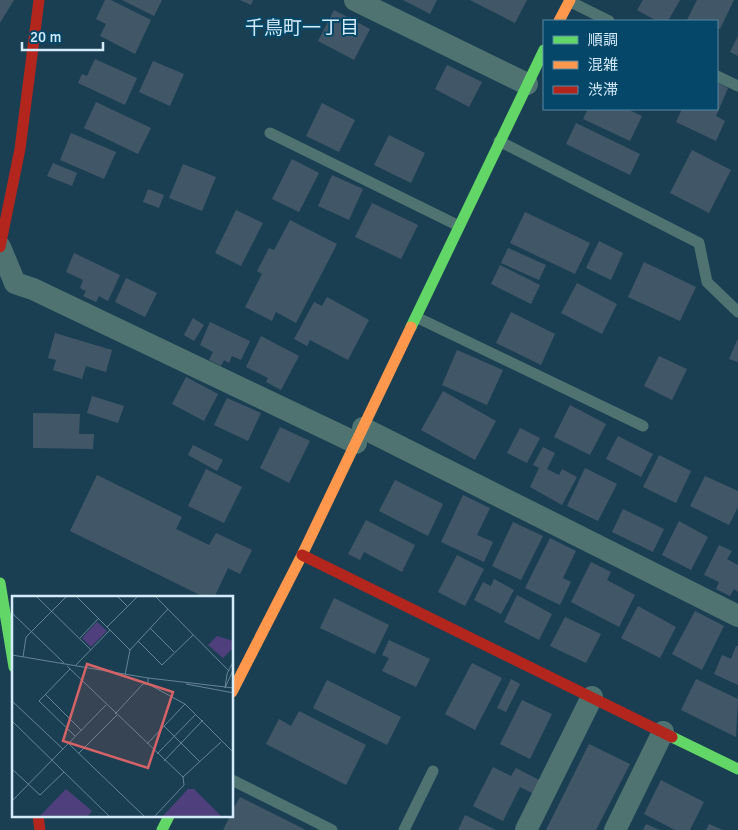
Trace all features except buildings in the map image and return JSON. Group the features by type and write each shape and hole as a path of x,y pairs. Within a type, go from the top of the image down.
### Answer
{"main road":[{"path":"0,247 20,149 39,0"},
{"path":"559,20 569,0"},
{"path":"234,688 302,556 543,52"},
{"path":"302,556 738,768"},
{"path":"0,583 12,655"},
{"path":"162,830 168,818"}],"street":[{"path":"355,0 527,84"},
{"path":"0,247 15,283 33,289 359,436 738,616"},
{"path":"526,830 592,697"},
{"path":"615,830 663,732"}],"lane":[{"path":"569,0 607,20"},
{"path":"718,76 738,86"},
{"path":"270,132 459,226"},
{"path":"499,141 699,243 707,282 738,312"},
{"path":"416,317 643,426"},
{"path":"404,830 433,771"},
{"path":"234,781 332,830"}],"traffic: fast":[{"path":"411,327 543,52"},
{"path":"0,583 12,655"},
{"path":"672,737 738,769"},
{"path":"162,830 168,818"}],"traffic: slow":[{"path":"560,20 570,0"},
{"path":"234,688 302,555 411,327"}],"traffic: jam":[{"path":"0,247 20,149 39,0"},
{"path":"302,555 672,737"},
{"path":"38,818 40,830"}],"district":[{"name":"千鳥町一丁目","path":"302,27"}]}
